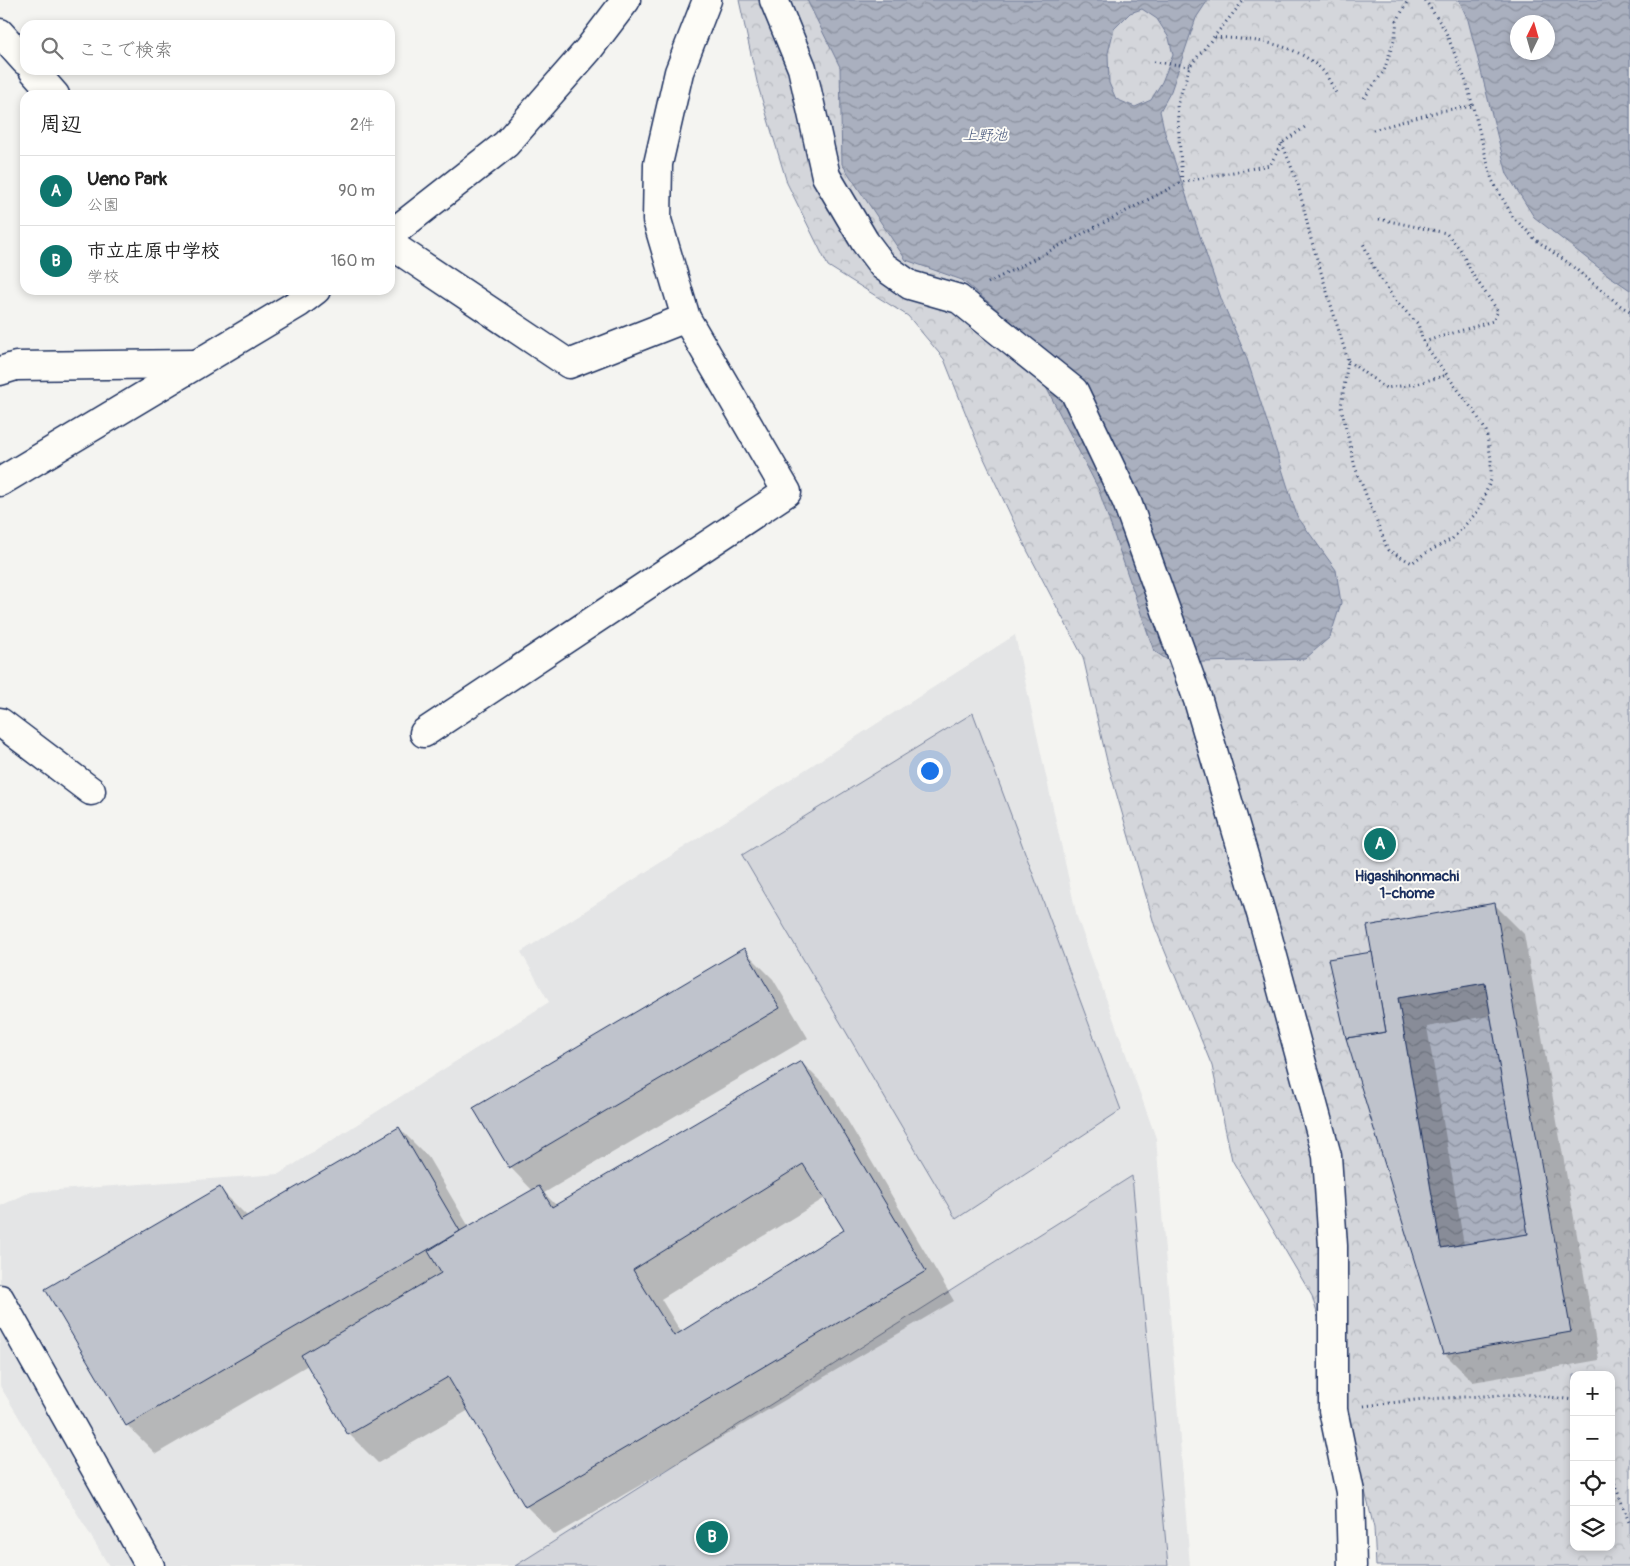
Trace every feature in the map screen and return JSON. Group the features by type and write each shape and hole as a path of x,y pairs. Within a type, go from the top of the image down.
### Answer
{"street":[{"path":"395,231 506,144 588,50 626,0"},
{"path":"424,734 787,492 686,318 657,220 658,164 679,72 707,0"},
{"path":"774,0 802,68 826,176 865,242 883,266 910,285 959,299 1074,391 1127,502 1198,700 1265,927 1327,1156 1333,1246 1333,1410 1350,1492 1352,1566"},
{"path":"0,33 20,55"},
{"path":"37,75 51,90"},
{"path":"395,247 569,364 686,318"},
{"path":"0,482 197,364 298,295"},
{"path":"0,371 16,366 197,364"},
{"path":"0,722 91,791"},
{"path":"0,1298 150,1566"}],"path":[{"path":"1182,182 1177,105 1190,66 1244,0"},
{"path":"1364,98 1384,71 1395,37 1396,21 1408,0"},
{"path":"1425,0 1445,30 1467,84 1492,180 1513,217 1536,240 1567,262 1622,307 1630,311"},
{"path":"1214,37 1278,44 1302,55 1323,71 1336,93"},
{"path":"1154,62 1190,66"},
{"path":"1373,130 1440,111 1473,106"},
{"path":"959,299 1182,182 1270,165 1282,143 1308,125"},
{"path":"1282,143 1298,184 1313,247 1348,361 1341,407 1355,467 1388,550 1412,563 1424,554 1452,539 1478,511 1492,480 1492,458 1486,431 1476,414 1424,342 1418,324 1394,300 1375,270 1362,241"},
{"path":"1379,219 1446,233 1460,249 1473,275 1498,311 1493,321 1424,342"},
{"path":"1348,361 1386,388 1415,384 1447,375"},
{"path":"1333,1410 1424,1399 1525,1394 1570,1400"},
{"path":"1615,1485 1630,1524"}],"shaded area":[{"path":"1015,635 1077,917 1156,1138 1190,1566 109,1566 0,1386 0,1206 30,1192 279,1174 549,1002 521,952"}],"green space":[{"path":"739,0 1630,0 1630,1566 1376,1566 1374,1528 1345,1409 1312,1296 1232,1160 1212,1066 1155,927 1107,761 1083,657 1027,550 981,452 944,359 908,316 828,266 787,183 758,86"},
{"path":"973,713 1121,1110 956,1219 742,855"},
{"path":"1132,1176 1168,1566 515,1566"}],"water":[{"name":"上野池","path":"807,0 1208,0 1196,18 1171,91 1160,111 1165,133 1222,301 1246,356 1297,516 1336,570 1341,603 1330,637 1305,659 1172,663 1154,651 1098,488 1013,323 962,280 906,260 842,164 840,67","holes":["1142,9 1157,19 1169,38 1173,55 1162,82 1151,100 1135,107 1116,99 1109,83 1108,53 1114,29 1130,13"]},
{"path":"1459,0 1630,0 1630,290 1534,217 1507,174 1468,20"},
{"path":"1485,983 1528,1234 1441,1248 1398,998"}],"building":[{"path":"1495,903 1571,1332 1443,1354 1346,1038 1386,1032 1367,926","holes":["1485,983 1528,1234 1441,1248 1398,998"]},
{"path":"744,948 780,1008 509,1168 473,1108"},
{"path":"1372,952 1386,1032 1346,1038 1328,959"},
{"path":"801,1061 926,1271 525,1507 448,1377 348,1435 301,1355 441,1273 428,1251 460,1231 539,1186 552,1207","holes":["803,1164 844,1230 674,1336 633,1270"]},
{"path":"399,1127 460,1231 126,1426 45,1289 220,1187 240,1220"}],"place":[{"name":"Ueno Park","path":"1380,844"},
{"name":"市立庄原中学校","path":"712,1537"}],"district":[{"name":"Higashihonmachi 1-chome","path":"1407,884"}]}
